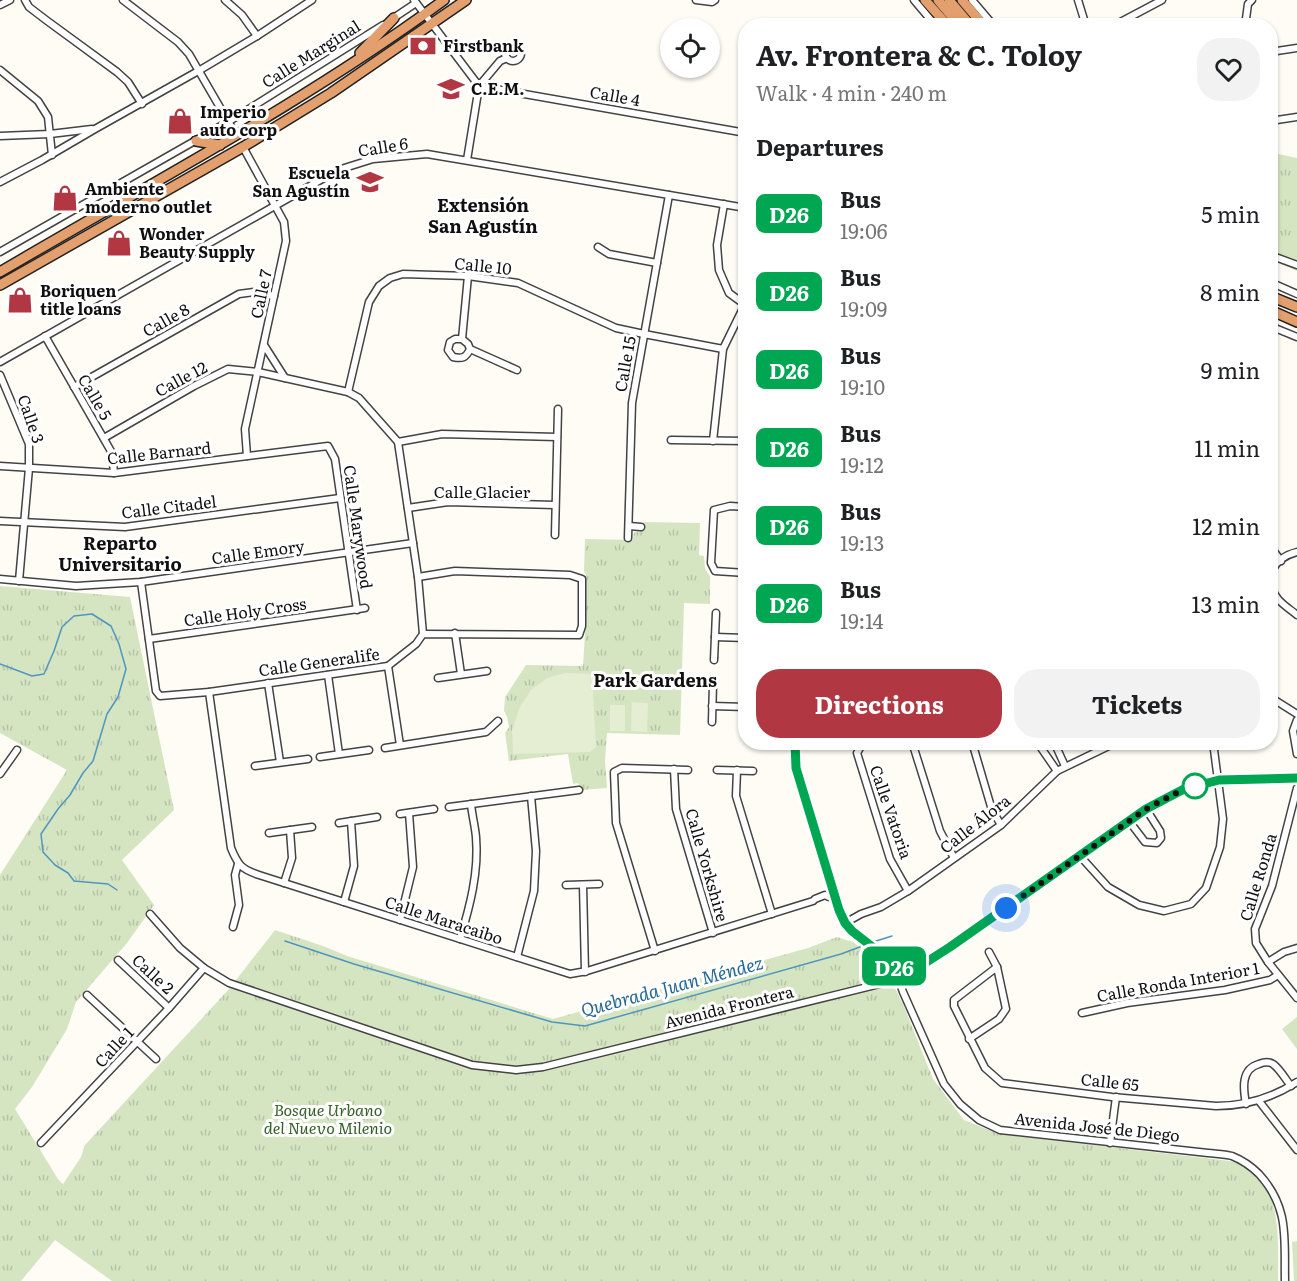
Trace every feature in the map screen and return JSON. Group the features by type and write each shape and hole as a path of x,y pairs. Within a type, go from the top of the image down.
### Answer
{"highway":[{"path":"0,272 220,145 353,63 444,0"},
{"path":"0,285 243,147 331,93 466,0"},
{"path":"925,0 941,18"},
{"path":"938,0 953,18"},
{"path":"949,0 964,18"},
{"path":"962,0 977,18"},
{"path":"353,63 394,18"},
{"path":"196,141 220,145"},
{"path":"1278,299 1297,307"},
{"path":"1278,314 1297,322"}],"street":[{"path":"0,5 10,0"},
{"path":"25,0 29,7 117,72 128,82 142,104"},
{"path":"123,0 178,42 189,54 236,135"},
{"path":"225,0 242,15 257,36"},
{"path":"0,182 142,104 257,36 312,0"},
{"path":"696,0 713,1"},
{"path":"914,0 929,18"},
{"path":"973,0 988,18"},
{"path":"1078,0 1084,18"},
{"path":"1132,18 1162,0"},
{"path":"1246,18 1248,4 1252,0"},
{"path":"415,1 479,86"},
{"name":"Calle Marginal","path":"0,252 228,122 394,18 415,1"},
{"path":"1278,51 1297,48"},
{"path":"467,160 479,86 500,61 507,58"},
{"path":"0,70 38,101 48,117 52,155"},
{"name":"Calle 4","path":"479,86 738,132"},
{"path":"1278,120 1297,117"},
{"path":"0,136 95,129"},
{"name":"Calle 7","path":"243,147 276,204 284,222 286,241 245,429 246,456"},
{"name":"Calle 6","path":"0,362 338,170 373,159 428,154 738,207"},
{"name":"Calle 15","path":"628,538 632,403 669,195"},
{"path":"724,204 717,245 719,270 729,293 738,299"},
{"path":"598,247 609,254 657,263"},
{"path":"1278,258 1297,266"},
{"name":"Calle 10","path":"348,392 369,302 379,286 390,278 403,274 468,276 518,283 616,328 723,349"},
{"path":"462,339 468,276"},
{"path":"1278,286 1297,294"},
{"name":"Calle 8","path":"74,387 239,294 254,292 274,296"},
{"path":"713,441 723,349 738,318"},
{"path":"1278,329 1297,337"},
{"name":"Calle 5","path":"45,336 112,453 114,473"},
{"path":"470,349 462,358 453,357 448,350 450,342 462,339 470,349 517,370"},
{"path":"264,345 285,378"},
{"name":"Calle 12","path":"104,438 228,369 258,372 348,392"},
{"name":"Calle 3","path":"0,375 29,444 19,581"},
{"path":"348,392 359,398 398,442 418,576 423,634 579,635 582,626 582,579 570,574 455,571 418,576"},
{"path":"555,535 558,409"},
{"path":"398,442 442,434 557,437"},
{"path":"671,440 738,441"},
{"name":"Calle Marywood","path":"321,447 328,446 335,459 357,610 345,611"},
{"name":"Calle Barnard","path":"0,465 114,473 321,447"},
{"name":"Calle Citadel","path":"0,521 125,527 340,498"},
{"name":"Calle Glacier","path":"408,508 448,502 555,505"},
{"path":"738,506 714,510 711,563 715,571 738,572"},
{"path":"629,526 641,526"},
{"name":"Calle Emory","path":"0,579 76,586 141,582 413,543"},
{"path":"1278,562 1297,552"},
{"path":"1278,557 1281,561"},
{"path":"141,582 149,639"},
{"path":"1278,598 1297,615"},
{"path":"357,610 364,608"},
{"name":"Calle Holy Cross","path":"149,639 345,611"},
{"path":"714,660 716,614"},
{"path":"455,633 460,674"},
{"name":"Calle Generalife","path":"149,639 156,692 160,696 209,692 388,666 416,644 423,634"},
{"path":"716,637 738,638"},
{"path":"388,666 400,745"},
{"path":"438,678 487,671"},
{"path":"328,675 339,754"},
{"path":"268,683 280,762"},
{"path":"712,722 713,683"},
{"path":"209,692 231,848 238,864 236,874 239,905 232,927"},
{"path":"1278,703 1297,714"},
{"path":"712,706 738,707"},
{"path":"1297,720 1293,731 1297,754"},
{"path":"385,748 486,732 498,721"},
{"path":"0,774 17,750"},
{"path":"320,757 369,750"},
{"path":"795,750 796,768 832,896 845,923"},
{"name":"Calle Vatoria","path":"859,750 857,753 890,859 908,891"},
{"path":"914,750 939,831 954,858"},
{"path":"974,750 993,810 1001,825"},
{"path":"1042,750 1057,771"},
{"path":"1058,750 1065,766"},
{"name":"Calle Álora","path":"845,923 861,914 882,907 908,891 1001,825 1057,771 1100,750"},
{"path":"1080,856 1108,887 1139,906 1164,911 1191,904 1206,888 1220,847 1223,819 1214,750"},
{"path":"255,766 308,759"},
{"path":"655,951 616,823 614,772 622,768 688,770"},
{"name":"Calle Yorkshire","path":"674,769 676,809 713,933"},
{"path":"717,770 753,771"},
{"path":"736,770 736,796 772,914"},
{"name":"Avenida Frontera","path":"150,914 180,948 204,968 229,983 472,1065 516,1070 543,1067 900,979 935,958 1146,809 1184,789 1219,780 1297,778"},
{"name":"Calle Ronda","path":"1297,788 1272,886 1255,929 1256,943 1268,963 1297,998"},
{"path":"449,807 579,790"},
{"path":"517,957 534,891 536,851 531,796"},
{"path":"460,939 469,910 476,872 476,838 471,804"},
{"path":"400,814 434,809"},
{"path":"1129,821 1145,843 1157,843 1161,838 1160,831 1146,809"},
{"path":"400,920 413,867 409,813"},
{"path":"339,823 377,817"},
{"path":"344,902 354,866 351,821"},
{"path":"269,832 312,827"},
{"path":"284,884 292,858 290,830"},
{"name":"Calle Maracaibo","path":"238,864 247,871 284,884 570,974 585,972 813,901 815,903 826,900 832,896"},
{"path":"566,885 599,884"},
{"path":"583,885 585,972"},
{"name":"Avenida José de Diego","path":"845,923 893,963 903,992 944,1084 960,1104 979,1120 1000,1130 1231,1156 1243,1161 1269,1185 1279,1204 1284,1230 1285,1281"},
{"path":"1268,963 1284,952 1297,948"},
{"path":"969,1039 999,1019 1006,1009 997,967 990,952"},
{"name":"Calle 2","path":"118,960 169,1008"},
{"name":"Calle 65","path":"997,967 954,1000 954,1006 985,1068 1002,1083 1216,1106 1259,1101 1297,1082"},
{"name":"Calle 1","path":"41,1143 204,968"},
{"name":"Calle Ronda Interior 1","path":"1082,1013 1127,1003 1225,990 1270,980 1278,975"},
{"path":"87,995 156,1059"},
{"path":"1246,1104 1245,1076 1252,1066 1267,1062 1272,1064 1290,1086"},
{"path":"1110,1143 1116,1097"},
{"path":"1259,1101 1297,1150"}],"green space":[{"path":"1278,154 1297,158 1297,271 1278,263"},
{"path":"643,522 700,523 699,555 704,556 705,569 710,576 710,604 684,603 680,735 607,733 605,761 607,788 581,790 578,783 573,784 568,754 509,761 505,733 509,727 504,711 505,697 526,665 583,666 586,618 585,539 633,540 634,532 643,531"},
{"name":"Bosque Urbano del Nuevo Milenio","path":"0,586 130,597 174,810 122,860 154,905 127,943 76,1002 67,1029 32,1087 15,1109 63,1184 81,1157 85,1145 229,989 275,930 347,956 553,1019 808,948 837,937 853,942 884,966 903,1004 933,1079 964,1120 999,1134 1230,1161 1248,1168 1260,1179 1269,1193 1274,1209 1277,1227 1278,1281 112,1281 55,1240 21,1281 0,1281 0,875 67,770 0,733"},
{"path":"565,673 592,674 596,747 590,752 513,754 512,730 520,707 531,690 547,678"},
{"path":"632,702 648,703 647,732 631,731"},
{"path":"610,705 625,705 625,731 610,731"},
{"path":"1297,1017 1297,1049 1282,1029"},
{"path":"1297,1241 1297,1281 1294,1281 1292,1242"}],"waterway":[{"name":"Quebrada Juan Méndez","path":"0,664 32,676 44,674 62,627 74,616 92,614 111,626 126,669 118,697 107,714 93,761 41,834 43,852 74,881 108,884 117,890"},
{"name":"Quebrada Juan Méndez","path":"873,942 892,936"},
{"name":"Quebrada Juan Méndez","path":"285,941 354,964 552,1022 585,1026 841,954 865,945"}],"bus line":[{"name":"D26","path":"794,750 796,768 839,910 852,931 893,963 900,979 935,958 1146,809 1184,789 1219,780 1297,778"}],"place":[{"name":"Firstbank","path":"423,46"},
{"name":"C.E.M.","path":"451,89"},
{"name":"Imperio auto corp","path":"180,121"},
{"name":"Escuela San Agustín","path":"370,182"},
{"name":"Ambiente moderno outlet","path":"65,198"},
{"name":"Wonder Beauty Supply","path":"119,243"},
{"name":"Boriquen title loans","path":"20,300"}],"district":[{"name":"Extensión San Agustín","path":"483,216"},
{"name":"Reparto Universitario","path":"120,554"},
{"name":"Park Gardens","path":"655,681"}],"route":[{"path":"1006,908 1146,809 1184,789 1195,786"}]}
